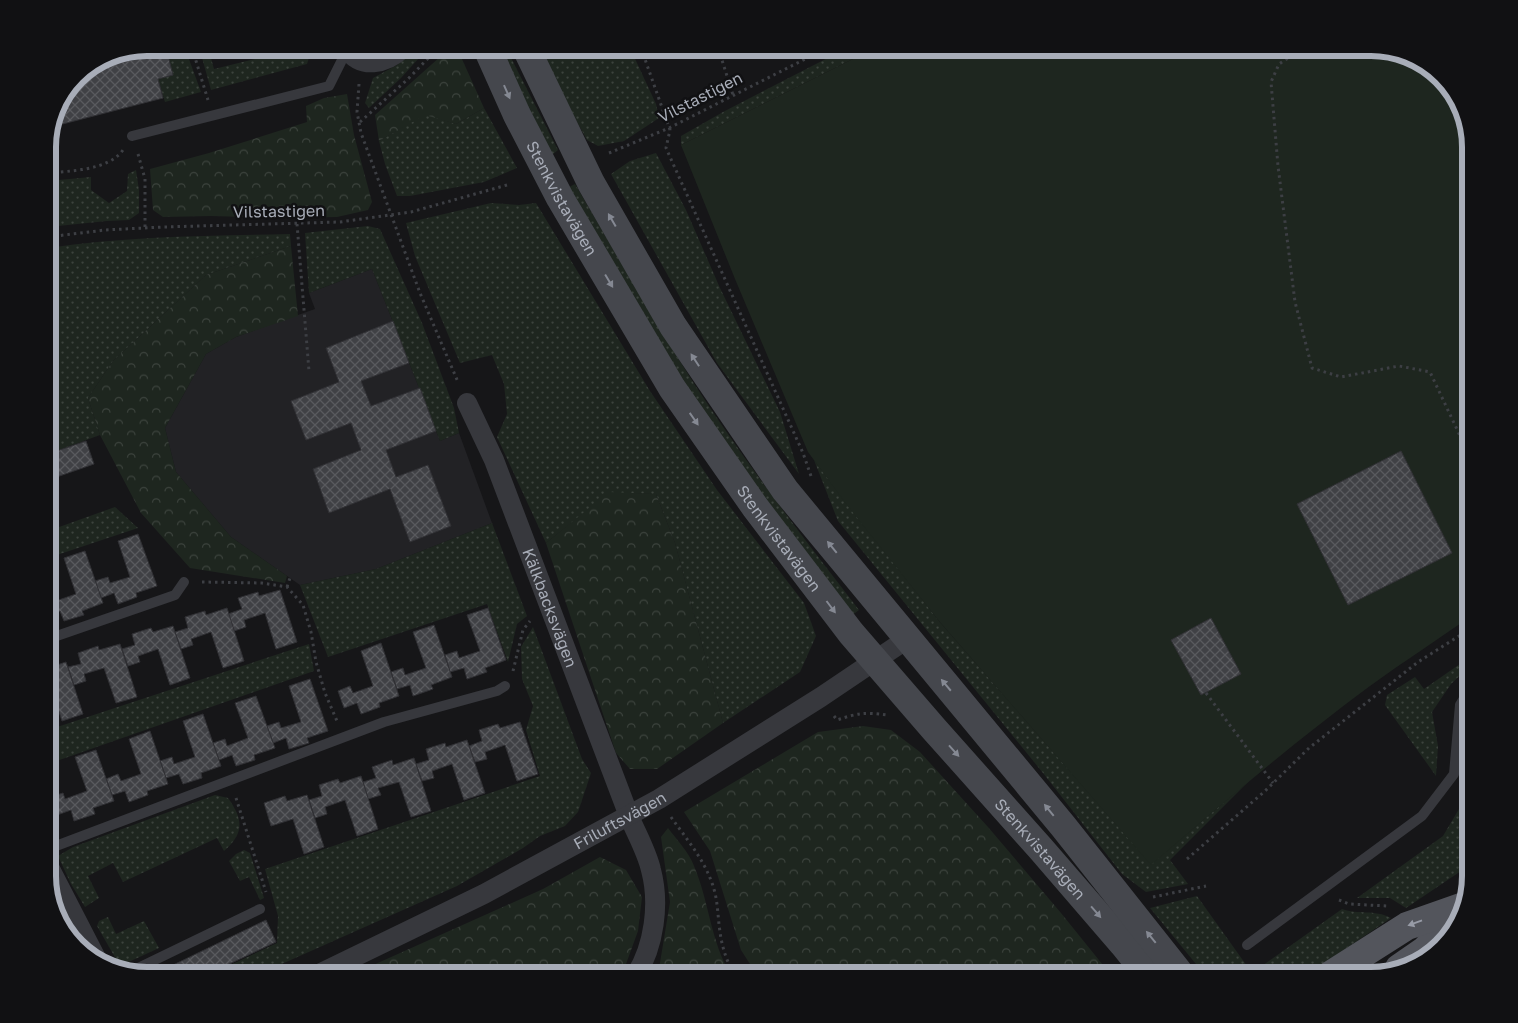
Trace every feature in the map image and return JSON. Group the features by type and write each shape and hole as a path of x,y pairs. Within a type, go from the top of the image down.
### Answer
{"main road":[{"name":"Stenkvistavägen","path":"491,56 517,115 560,198 672,388 755,507 845,625 876,662 1041,849 1141,967"},
{"name":"Stenkvistavägen","path":"530,56 591,183 672,326 785,490 1063,826 1174,967"},
{"path":"1344,967 1407,926 1456,908"},
{"path":"1430,945 1444,929"}],"street":[{"path":"361,56 380,62 394,56"},
{"name":"Kälkbacksvägen","path":"467,403 494,460 651,870 655,903 652,934 641,967"},
{"name":"Friluftsvägen","path":"335,967 484,894 659,799 876,662 908,639"},
{"path":"56,881 88,945"}],"lane":[{"path":"132,136 329,86 350,56"},
{"path":"56,636 176,595 184,582"},
{"path":"56,846 405,716 497,691 505,686"},
{"path":"1246,945 1422,816 1454,774 1460,705 1462,702"},
{"path":"141,967 260,910"}],"path":[{"path":"194,56 213,116"},
{"path":"352,56 357,112 361,132 420,293 467,403"},
{"path":"359,122 408,79 430,56"},
{"path":"644,56 670,130 666,148 803,453 812,482"},
{"path":"721,56 733,95"},
{"name":"Vilstastigen","path":"609,153 669,128 812,56"},
{"path":"1292,56 1279,64 1271,82 1278,166 1295,302 1312,368 1341,377 1399,366 1430,372 1462,440"},
{"path":"56,172 91,168 118,157 132,136"},
{"path":"132,136 145,179 145,228"},
{"name":"Vilstastigen","path":"56,236 145,228 340,222 411,212 507,185"},
{"path":"297,224 309,371"},
{"path":"287,588 290,578"},
{"path":"184,582 262,583 287,588 303,605 323,686 345,738"},
{"path":"505,686 511,678 525,626 533,617 550,610"},
{"path":"1187,859 1309,748 1411,668 1462,634"},
{"path":"1206,693 1273,782"},
{"path":"821,697 837,720 867,712 890,716"},
{"path":"231,782 270,904 260,910"},
{"path":"659,799 702,861 711,878 716,896 724,952 731,967"},
{"path":"1146,899 1206,886"},
{"path":"1317,893 1349,904 1389,906"}],"shaded area":[{"path":"372,269 440,441 459,433 492,523 376,569 300,585 231,537 176,472 165,428 206,354 236,337 315,309 309,293"}],"green space":[{"path":"166,56 188,56 201,92 165,102 158,79"},
{"path":"202,56 210,56 214,69 267,56 310,56 307,64 211,90"},
{"path":"407,56 421,56 369,108 365,103 373,78 397,65"},
{"path":"441,56 461,56 484,108 456,124 425,115 379,141 375,115"},
{"path":"502,56 510,56 558,150 552,155"},
{"path":"540,56 634,56 656,104 659,118 624,141 598,146 587,140"},
{"path":"832,56 859,56 681,145 681,136"},
{"path":"859,56 1371,56 1394,59 1416,68 1435,83 1450,102 1459,124 1462,147 1462,622 1342,707 1286,751 1151,865 939,621 847,505 808,452 681,145"},
{"path":"347,94 354,135 372,202 368,210 337,217 277,218 163,217 153,210 150,169 209,153 307,122 306,106 324,98"},
{"path":"484,108 517,168 484,182 410,196 397,196 379,141 425,114 456,124"},
{"path":"656,153 686,210 720,288 780,412 799,474 717,363 611,174 630,161"},
{"path":"136,170 139,190 139,213 129,220 56,226 56,180 91,177 91,190 109,203 127,191 128,174"},
{"path":"575,184 646,306 701,395 772,495 859,610 850,617 700,408 659,344 569,187"},
{"path":"491,203 519,205 536,203 650,391 717,490 804,603 816,636 800,672 723,723 675,543 656,494 609,493 546,543 497,437 507,414 504,384 492,355 460,363 415,256 406,223"},
{"path":"368,226 380,229 422,323 454,408 459,433 440,441 372,269 309,293 305,233"},
{"path":"290,234 291,246 206,275 113,361 88,398 100,435 56,451 56,247 108,241"},
{"path":"291,246 298,316 236,337 206,354 165,428 176,472 231,537 287,576 285,583 190,568 141,513 100,435 88,398 113,361 206,275"},
{"path":"814,460 939,621 1151,864 1249,781 1170,860 1188,884 1146,892 1122,874 1043,773 838,521"},
{"path":"609,492 656,494 675,543 723,723 657,769 630,769 616,753 546,543"},
{"path":"115,507 138,528 56,555 56,528"},
{"path":"492,523 527,616 517,624 508,662 487,604 328,657 300,585 376,569"},
{"path":"533,627 582,759 591,773 578,812 565,826 540,836 523,848 457,886 275,967 226,967 277,943 278,916 265,869 540,776 526,730 533,706 522,679 521,647"},
{"path":"309,644 314,671 56,761 56,727"},
{"path":"1462,663 1462,674 1451,684 1432,712 1438,746 1436,776 1385,705 1387,695 1415,677 1424,689"},
{"path":"863,726 891,730 920,752 988,827 1105,967 752,967 741,950 710,851 684,812 818,732"},
{"path":"215,795 228,798 239,819 240,826 236,838 224,851 217,838 123,882 113,863 88,876 99,898 85,907 71,884 58,856 73,847"},
{"path":"1462,801 1462,870 1406,908 1390,898 1357,898 1443,836"},
{"path":"668,828 692,861 699,879 714,936 726,967 659,967 670,902 661,837"},
{"path":"244,850 250,853 264,898 260,900 249,877 240,881 229,861 236,854"},
{"path":"600,857 626,870 642,897 638,931 626,964 623,967 369,967 543,889"},
{"path":"1197,896 1248,967 1198,967 1150,908"},
{"path":"1342,909 1385,915 1391,918 1319,967 1260,967"},
{"path":"108,917 116,934 144,921 159,948 124,964 118,962 97,926 99,921"}],"building":[{"path":"168,56 173,75 158,79 163,98 59,125 66,107 83,83 102,68 124,59"},
{"path":"393,321 409,363 361,381 371,406 420,388 436,431 386,450 396,477 428,465 451,526 410,542 390,489 329,513 313,469 361,450 351,423 306,440 291,401 339,382 326,348"},
{"path":"86,441 94,464 56,477 56,451"},
{"path":"1401,451 1452,553 1348,605 1297,504"},
{"path":"138,534 157,586 136,593 137,597 118,604 114,593 101,598 95,581 108,577 110,583 130,577 118,541"},
{"path":"85,551 103,603 82,611 84,615 64,621 60,611 56,612 56,601 76,594 64,558"},
{"path":"280,590 297,642 276,649 265,613 244,620 246,627 234,631 228,614 242,609 238,598 258,592 259,596"},
{"path":"227,608 244,661 223,668 211,632 191,639 193,645 181,649 175,632 188,628 185,617 205,611 206,615"},
{"path":"488,608 506,660 485,668 487,672 467,679 464,668 450,672 445,655 457,651 459,658 480,651 467,615"},
{"path":"1211,618 1241,674 1201,695 1171,640"},
{"path":"434,625 452,677 431,685 433,689 413,696 410,685 397,689 391,672 403,668 405,675 426,668 413,632"},
{"path":"173,626 190,678 170,685 158,649 138,656 140,662 128,666 122,649 135,645 132,634 151,628 153,632"},
{"path":"381,643 399,696 379,703 380,707 361,714 357,703 344,708 338,691 350,686 353,693 373,686 361,651"},
{"path":"120,644 137,697 116,703 104,668 84,674 86,681 74,685 68,667 81,664 78,653 98,646 99,650"},
{"path":"66,662 83,714 62,721 56,702 56,665"},
{"path":"310,679 328,731 307,738 309,743 289,749 286,738 273,743 267,726 279,722 281,728 301,722 289,686"},
{"path":"256,696 275,748 254,755 255,760 236,766 232,755 219,760 213,743 225,739 227,746 248,738 235,703"},
{"path":"203,714 221,766 201,773 202,778 183,784 179,774 166,778 160,761 172,757 174,764 195,757 183,721"},
{"path":"520,722 538,774 517,781 505,745 485,752 487,759 475,762 469,746 482,741 479,730 498,724 500,728"},
{"path":"150,731 168,784 147,791 148,795 129,802 125,791 112,795 106,779 118,774 121,781 141,774 129,739"},
{"path":"467,740 485,793 464,800 452,764 432,771 434,778 422,781 416,764 429,760 426,749 445,743 446,747"},
{"path":"96,750 114,801 93,808 95,814 74,821 71,810 57,815 56,795 63,793 65,799 87,791 75,757"},
{"path":"414,758 431,811 411,817 399,782 378,788 381,795 368,799 363,782 376,778 372,767 392,760 393,765"},
{"path":"361,776 378,829 357,836 345,800 325,807 327,814 315,818 309,800 322,796 319,785 338,779 340,783"},
{"path":"307,795 324,847 304,854 293,819 271,826 264,803 285,796 287,801"},
{"path":"266,920 276,942 223,967 169,967"}]}
